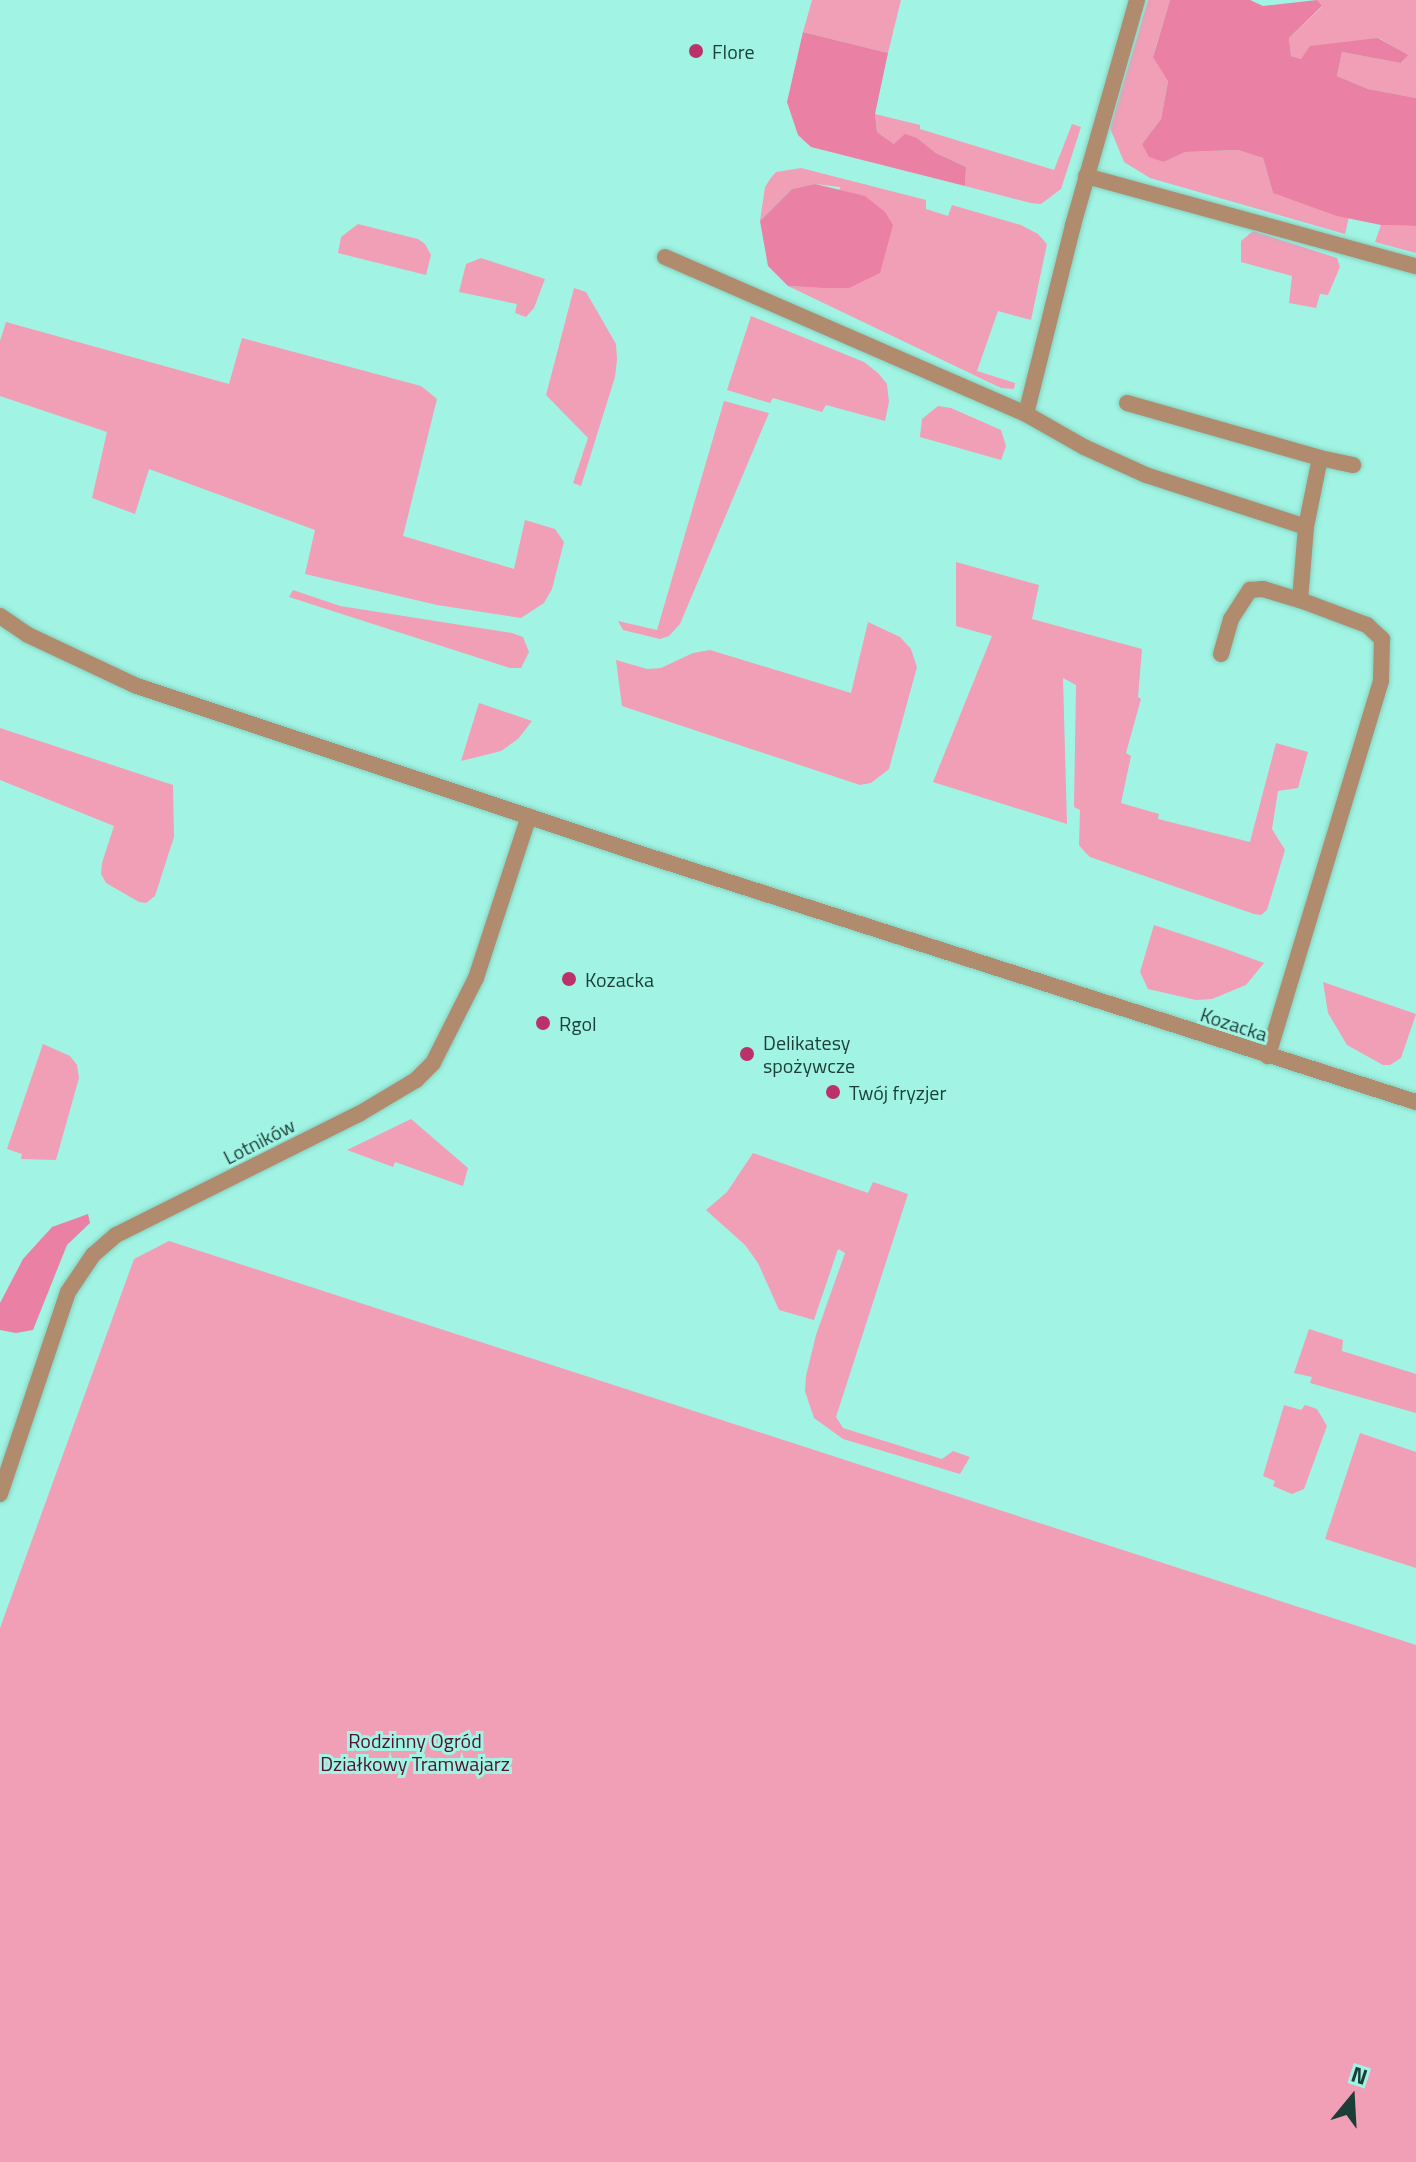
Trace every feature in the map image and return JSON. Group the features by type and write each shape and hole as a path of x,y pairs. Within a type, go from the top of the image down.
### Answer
{"street":[{"path":"1026,414 1086,176 1137,0"},
{"path":"1086,176 1416,266"},
{"path":"665,257 1026,414 1084,447 1146,475 1306,527"},
{"path":"1127,403 1353,465"},
{"path":"1300,600 1306,527 1320,458"},
{"path":"1221,654 1231,619 1250,590 1263,589 1367,625 1382,639 1385,657 1338,832 1268,1056"},
{"name":"Kozacka","path":"0,616 28,635 137,686 1416,1102"},
{"name":"Lotników","path":"0,1494 68,1292 93,1255 116,1235 359,1114 416,1080 433,1063 476,978 529,816"}],"green space":[{"path":"812,0 901,0 888,53 803,32"},
{"path":"1148,0 1170,0 1153,56 1168,80 1161,119 1142,144 1164,162 1185,152 1238,150 1263,158 1273,193 1349,217 1345,234 1150,178 1124,162 1110,128"},
{"path":"1317,0 1416,0 1416,98 1368,89 1337,76 1342,52 1402,63 1407,55 1379,38 1301,59 1291,56 1289,38 1322,7"},
{"path":"875,114 920,125 920,129 1054,170 1072,124 1081,127 1061,189 1041,204 965,186 966,167 936,153 917,138 894,144 877,132"},
{"path":"801,168 926,200 926,209 948,216 952,205 1021,225 1038,234 1047,244 1031,320 998,311 977,371 1015,383 1014,389 1001,388 788,286 822,288 840,187 815,184 792,189 760,221 765,187 770,179 776,172"},
{"path":"358,224 418,239 425,244 431,255 426,275 338,253 341,237"},
{"path":"1381,225 1416,226 1416,253 1375,242"},
{"path":"1253,231 1337,258 1340,267 1328,295 1320,294 1316,308 1289,303 1292,276 1241,262 1241,241"},
{"path":"481,258 545,279 534,308 526,317 515,313 517,304 459,292 466,264"},
{"path":"574,288 586,292 616,344 617,360 615,377 581,486 573,483 588,438 546,395"},
{"path":"751,316 864,362 887,384 889,402 885,421 826,405 822,412 773,398 770,403 727,390"},
{"path":"6,322 229,384 242,338 421,386 437,399 403,536 514,569 525,520 555,529 564,542 552,589 544,603 521,618 437,605 305,574 315,530 149,469 135,514 92,498 107,432 0,396 0,341"},
{"path":"724,401 769,413 680,624 669,636 660,639 623,630 618,621 657,630"},
{"path":"938,406 951,408 1001,430 1006,446 1001,460 920,437 922,419"},
{"path":"956,562 1039,585 1032,619 1142,649 1138,697 1141,699 1126,753 1131,756 1121,803 1159,814 1158,819 1250,842 1276,743 1308,752 1298,788 1278,791 1272,829 1285,850 1267,910 1261,915 1254,914 1090,857 1084,851 1079,845 1080,810 1074,807 1076,685 1063,678 1067,824 933,782 992,636 956,626"},
{"path":"293,590 340,606 512,633 523,637 529,652 521,668 510,668 289,597"},
{"path":"868,622 900,637 911,649 917,667 889,769 871,783 860,785 622,706 616,660 647,669 661,668 693,653 710,650 851,693"},
{"path":"479,703 532,721 518,739 501,751 461,761"},
{"path":"0,728 173,785 174,837 155,896 146,903 139,902 106,883 101,874 102,863 114,826 0,780"},
{"path":"1154,925 1264,963 1246,985 1212,999 1196,1000 1148,989 1140,972"},
{"path":"1323,982 1416,1014 1401,1058 1390,1065 1383,1065 1347,1045 1328,1013"},
{"path":"43,1044 70,1056 77,1065 79,1078 56,1160 21,1159 22,1154 7,1149"},
{"path":"411,1119 468,1168 463,1186 395,1162 393,1167 347,1150"},
{"path":"753,1153 868,1193 873,1182 908,1194 836,1417 843,1428 942,1459 953,1451 970,1457 960,1474 843,1439 814,1418 805,1391 806,1376 816,1335 845,1253 838,1249 814,1320 779,1310 758,1263 745,1245 706,1210 727,1192"},
{"name":"Rodzinny Ogród Działkowy Tramwajarz","path":"169,1241 1416,1645 1416,2162 0,2162 0,1628 134,1259"},
{"path":"1309,1329 1343,1340 1342,1351 1416,1374 1416,1413 1310,1383 1312,1377 1294,1373"},
{"path":"1284,1405 1301,1410 1305,1405 1317,1409 1327,1426 1304,1489 1292,1494 1273,1486 1275,1481 1263,1476"},
{"path":"1360,1433 1416,1452 1416,1568 1325,1539"}],"shaded area":[{"path":"1170,0 1250,0 1263,6 1317,0 1322,6 1289,38 1291,56 1301,59 1310,46 1378,38 1408,55 1401,63 1342,52 1337,76 1368,89 1416,98 1416,226 1381,225 1337,216 1273,193 1263,158 1238,150 1185,152 1164,162 1149,157 1142,144 1161,119 1168,81 1153,57"},
{"path":"803,32 888,53 875,114 877,132 894,144 905,134 917,138 936,153 966,167 965,186 811,147 798,135 787,102"},
{"path":"815,184 865,196 885,212 893,225 880,273 849,288 788,286 768,266 760,221 792,189"},
{"path":"88,1214 90,1223 67,1245 33,1330 16,1333 0,1330 0,1303 23,1259 52,1227"}],"place":[{"name":"Flore","path":"696,51"},
{"name":"Kozacka","path":"569,979"},
{"name":"Rgol","path":"543,1023"},
{"name":"Delikatesy spożywcze","path":"747,1054"},
{"name":"Twój fryzjer","path":"833,1092"}]}
